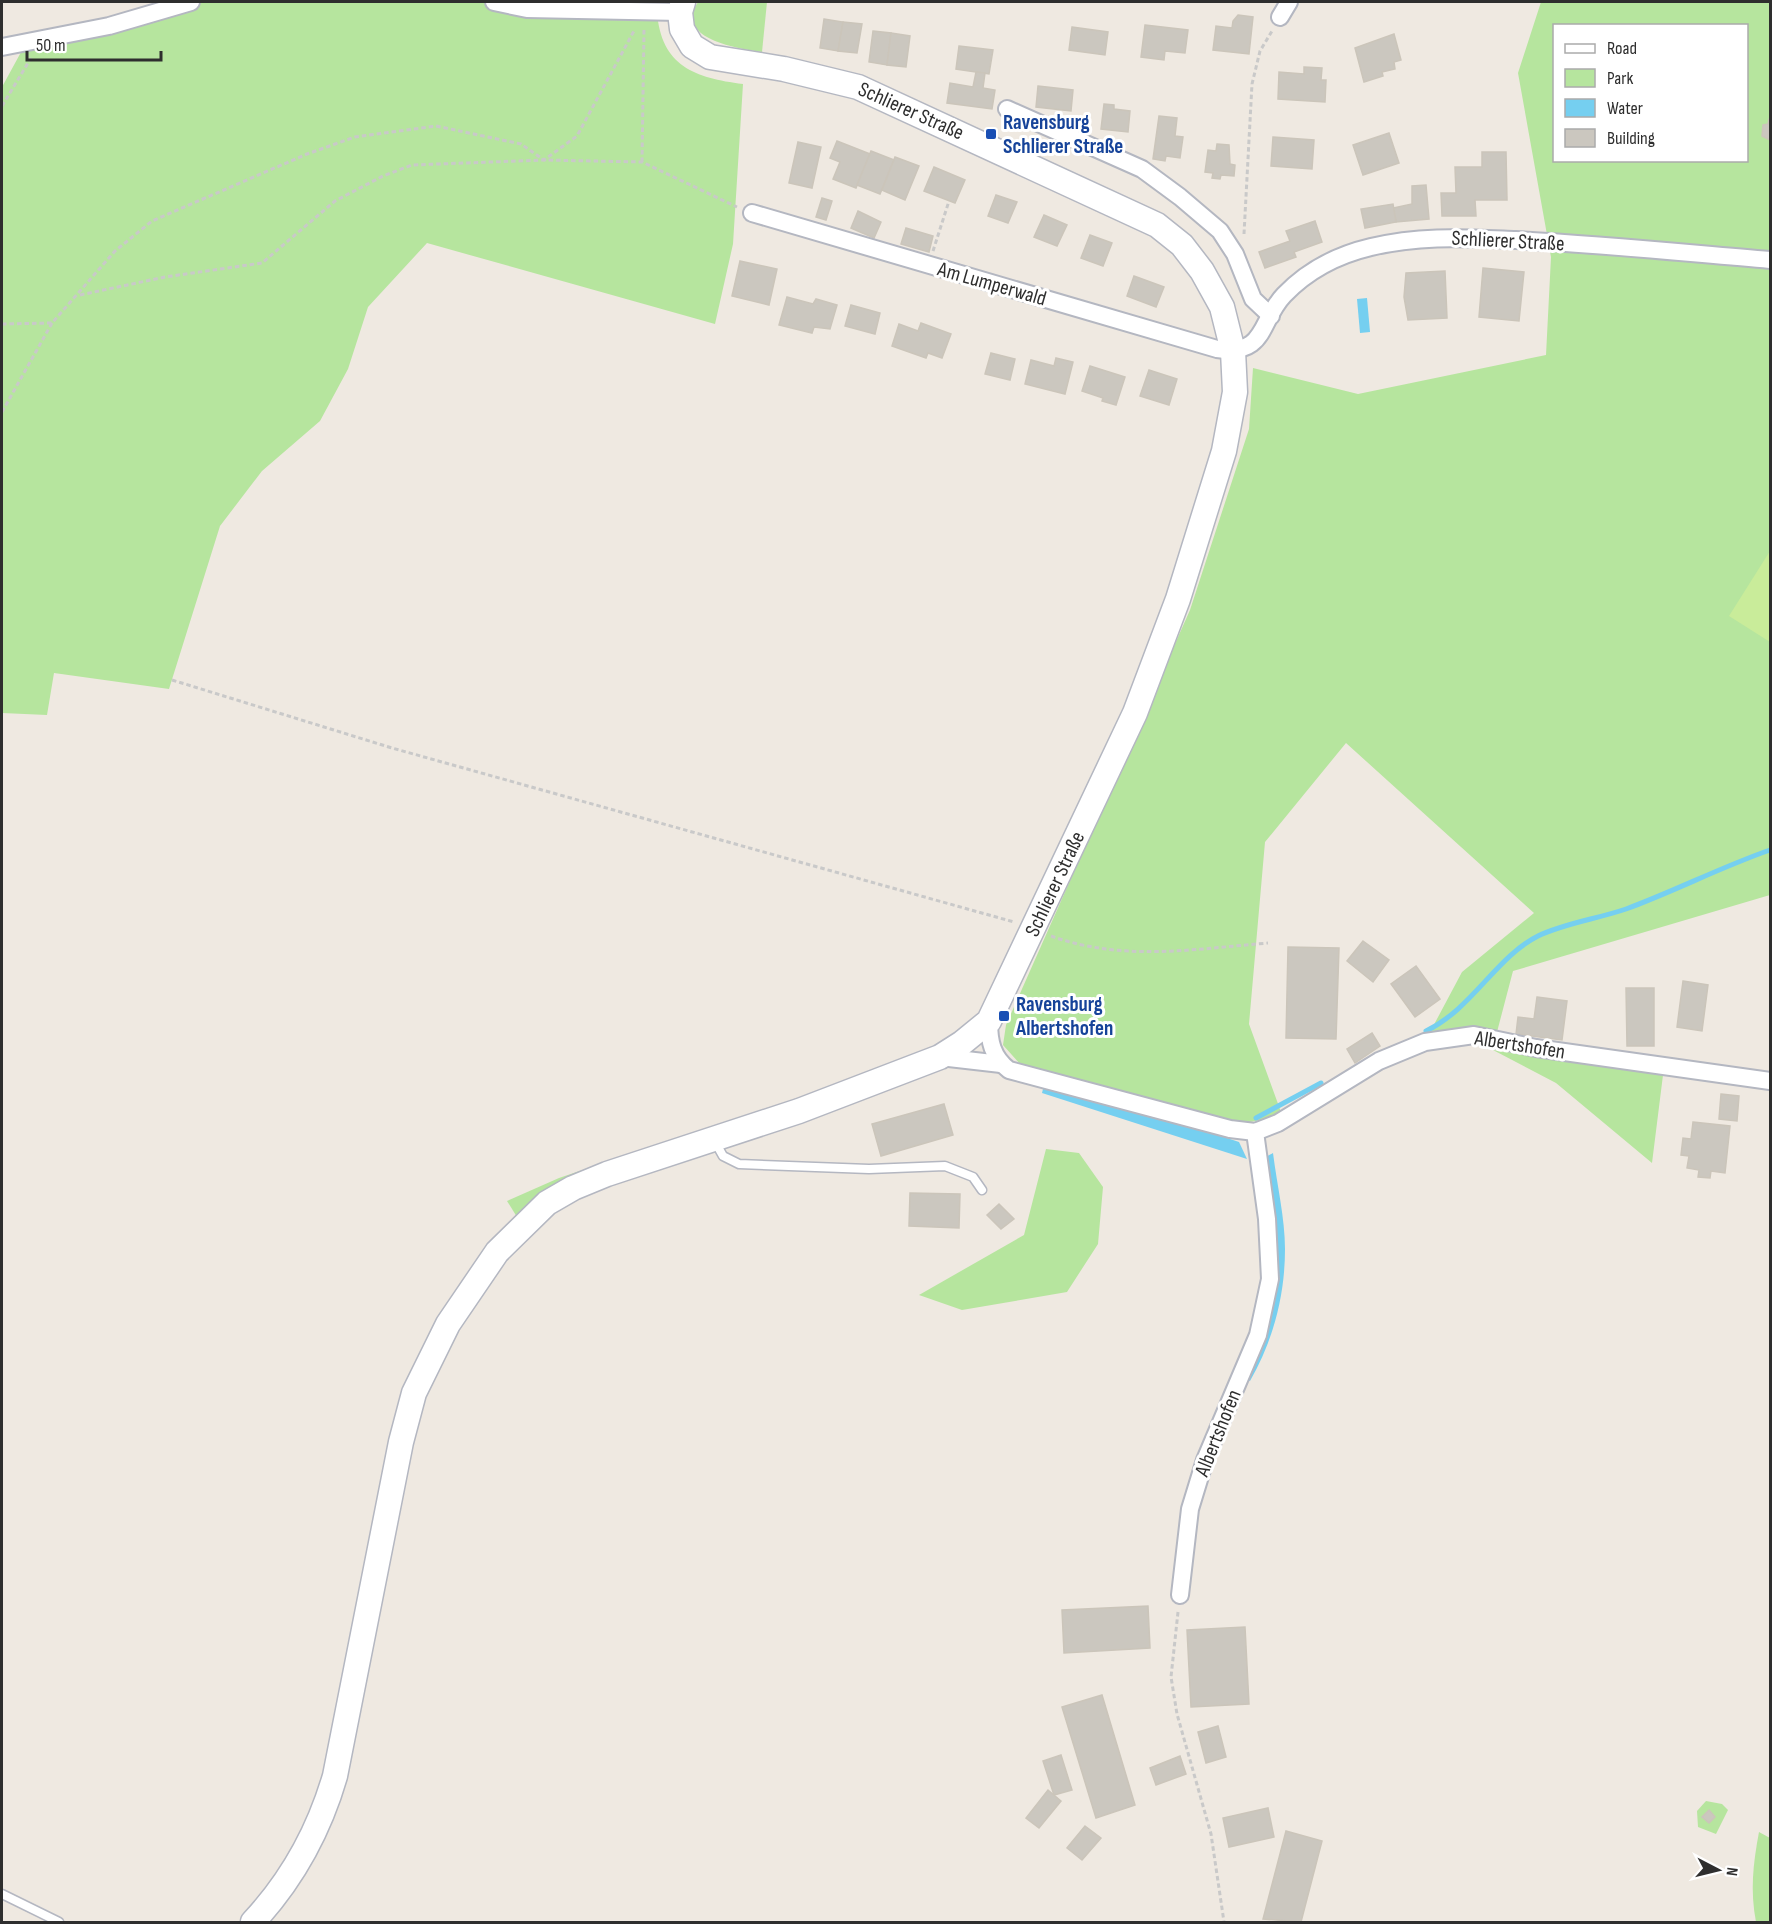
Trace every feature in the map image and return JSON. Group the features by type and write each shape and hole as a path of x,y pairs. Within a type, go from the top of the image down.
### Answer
{"main road":[{"name":"Schlierer Straße","path":"254,1923 285,1882 308,1846 324,1813 340,1754 401,1442 414,1393 431,1354 448,1324 497,1252 547,1203 573,1188 607,1174 799,1111 940,1057 989,1021 1135,713 1170,624 1224,451 1235,392 1233,351 1222,307 1202,271 1182,245 1156,225 858,87 795,71 710,57 692,46 682,29 682,7"}],"street":[{"path":"2,47 42,41 109,26 191,2"},
{"path":"494,2 527,9 644,12 682,7"},
{"path":"1280,17 1289,2"},
{"path":"1007,109 1142,169 1180,197 1220,231 1235,254 1253,299 1271,316"},
{"name":"Am Lumperwald","path":"752,213 1194,342 1233,351"},
{"name":"Schlierer Straße","path":"1233,351 1258,340 1283,296 1316,268 1369,248 1419,237 1550,242 1770,260"},
{"path":"989,1021 989,1040 1001,1064"},
{"name":"Albertshofen","path":"1180,1595 1190,1509 1205,1461 1258,1335 1270,1279 1266,1219 1255,1132 1278,1123 1379,1061 1425,1042 1474,1035 1536,1048 1770,1081"},
{"path":"940,1057 1001,1064 1020,1073 1230,1129 1255,1132"}],"lane":[{"path":"714,1140 723,1156 739,1164 869,1169 945,1166 973,1177 982,1190"},
{"path":"2,1894 59,1923"}],"path":[{"path":"544,160 577,136 644,12"},
{"path":"642,162 644,12"},
{"path":"1245,234 1252,84 1260,51 1280,17"},
{"path":"2,106 42,41"},
{"path":"2,412 52,323 116,251 152,221 307,154 355,137 436,126 521,144 544,160"},
{"path":"78,296 165,277 262,263 335,201 383,176 412,165 544,160 642,162 752,213"},
{"path":"932,255 949,201"},
{"path":"2,324 52,323"},
{"path":"172,680 392,748 984,913 1073,944 1113,952 1155,952 1268,943"},
{"path":"1180,1595 1171,1677 1177,1714 1211,1834 1224,1923"}],"green space":[{"path":"191,2 494,2 657,12 665,45 673,57 696,73 743,84 733,244 715,324 427,243 368,307 348,369 320,421 262,471 220,526 169,689 54,673 47,715 2,713 2,87 26,43"},
{"path":"698,2 767,2 762,52 725,45 701,33 694,25 693,15"},
{"path":"1541,2 1770,2 1770,895 1513,971 1497,1032 1459,1028 1429,1034 1462,972 1534,913 1346,743 1265,842 1249,1024 1281,1112 1267,1119 1238,1124 1021,1065 1003,1045 1006,1025 1190,610 1249,429 1253,368 1358,394 1546,355 1551,257 1518,73"},
{"path":"1770,551 1770,642 1729,616"},
{"path":"1493,1050 1663,1075 1652,1163 1556,1083"},
{"path":"1046,1149 1079,1153 1103,1187 1098,1244 1067,1292 962,1310 919,1295 1024,1235"},
{"path":"618,1158 517,1217 507,1201 559,1178"},
{"path":"1706,1801 1722,1804 1728,1810 1716,1834 1698,1827 1697,1811"},
{"path":"1759,1832 1770,1838 1770,1922 1756,1922 1754,1911 1753,1877"}],"water":[{"path":"1367,298 1370,332 1360,333 1357,299"},
{"path":"1044,1085 1239,1142 1247,1159 1042,1093"},
{"path":"1273,1153 1285,1237 1283,1284 1271,1334 1250,1381 1246,1379 1268,1321 1264,1158"}],"building":[{"path":"1238,15 1253,17 1249,54 1213,50 1216,26 1232,28 1233,21"},
{"path":"824,19 843,22 838,51 820,48"},
{"path":"843,22 862,24 857,53 838,51"},
{"path":"1145,25 1188,30 1185,53 1165,51 1164,60 1141,57"},
{"path":"1072,27 1108,32 1105,55 1069,50"},
{"path":"873,31 891,33 887,65 869,62"},
{"path":"891,33 910,36 906,67 887,65"},
{"path":"1394,34 1401,60 1394,62 1395,69 1382,72 1383,76 1364,82 1355,48"},
{"path":"959,46 993,50 989,74 956,69"},
{"path":"1304,67 1322,68 1321,80 1326,80 1325,102 1278,99 1279,72 1304,74"},
{"path":"976,72 985,73 983,88 995,90 992,109 947,103 950,83 973,87"},
{"path":"1038,86 1073,90 1071,111 1036,107"},
{"path":"1104,104 1114,105 1114,109 1130,111 1128,132 1101,129"},
{"path":"1159,116 1177,118 1175,136 1183,137 1180,158 1166,156 1165,161 1153,159"},
{"path":"1769,119 1770,140 1762,136 1763,125 1768,124"},
{"path":"1389,133 1399,163 1363,175 1353,145"},
{"path":"1273,137 1314,140 1312,169 1271,166"},
{"path":"837,141 870,154 856,188 833,179 840,162 830,158"},
{"path":"798,142 821,147 812,188 789,183"},
{"path":"1217,144 1229,145 1230,164 1235,165 1234,176 1221,175 1220,179 1212,178 1213,173 1205,172 1208,150 1216,151"},
{"path":"871,151 894,160 880,194 857,185"},
{"path":"1482,152 1506,152 1507,200 1475,200 1476,216 1442,216 1441,193 1456,193 1455,167 1482,167"},
{"path":"895,157 919,166 905,200 882,190"},
{"path":"934,167 965,180 955,203 924,191"},
{"path":"1426,185 1429,219 1396,222 1393,208 1412,204 1412,186"},
{"path":"996,195 1017,202 1008,223 988,216"},
{"path":"822,198 832,201 826,220 816,217"},
{"path":"1393,204 1396,222 1365,228 1361,209"},
{"path":"858,211 881,222 874,238 851,228"},
{"path":"1044,215 1067,225 1057,246 1034,237"},
{"path":"1315,221 1322,242 1294,252 1296,257 1265,268 1259,252 1290,241 1286,231"},
{"path":"906,228 933,236 929,252 901,244"},
{"path":"1090,235 1112,243 1103,266 1081,258"},
{"path":"740,261 777,269 769,305 732,296"},
{"path":"1483,268 1524,272 1519,321 1479,317"},
{"path":"1445,271 1447,318 1408,320 1404,297 1406,273"},
{"path":"1134,276 1164,287 1156,307 1127,296"},
{"path":"787,297 813,304 816,299 837,305 830,329 814,327 812,333 779,325"},
{"path":"851,305 880,313 875,334 845,326"},
{"path":"921,323 951,334 942,358 928,353 926,358 892,346 899,324 918,331"},
{"path":"991,353 1015,359 1010,380 985,374"},
{"path":"1056,358 1073,362 1065,394 1025,384 1031,360 1054,366"},
{"path":"1090,366 1125,377 1116,405 1082,391"},
{"path":"1149,370 1177,379 1169,405 1140,396"},
{"path":"1363,941 1389,960 1373,982 1347,961"},
{"path":"1288,947 1339,948 1336,1039 1286,1038"},
{"path":"1416,966 1440,999 1415,1017 1391,984"},
{"path":"1683,981 1708,985 1702,1031 1677,1027"},
{"path":"1626,988 1654,988 1654,1046 1627,1046"},
{"path":"1537,997 1567,1001 1562,1040 1516,1034 1518,1017 1534,1019"},
{"path":"1372,1033 1380,1046 1355,1063 1347,1049"},
{"path":"1721,1094 1739,1096 1737,1121 1719,1119"},
{"path":"944,1104 953,1135 881,1156 872,1124"},
{"path":"1693,1122 1730,1126 1725,1173 1711,1171 1710,1178 1698,1177 1699,1170 1687,1168 1689,1156 1681,1155 1683,1138 1691,1139"},
{"path":"910,1193 960,1194 959,1228 909,1226"},
{"path":"999,1204 1014,1219 1001,1229 987,1215"},
{"path":"1148,1606 1150,1648 1064,1653 1062,1610"},
{"path":"1245,1627 1249,1704 1191,1707 1187,1630"},
{"path":"1102,1695 1135,1805 1096,1818 1062,1707"},
{"path":"1218,1726 1226,1757 1206,1763 1198,1732"},
{"path":"1061,1755 1072,1790 1054,1795 1043,1761"},
{"path":"1180,1756 1186,1774 1156,1785 1150,1768"},
{"path":"1048,1790 1061,1801 1039,1828 1026,1818"},
{"path":"1268,1808 1274,1837 1229,1847 1223,1818"},
{"path":"1709,1810 1715,1817 1709,1823 1702,1817"},
{"path":"1085,1826 1101,1838 1082,1860 1067,1848"},
{"path":"1286,1831 1322,1841 1301,1922 1263,1919"}],"waterway":[{"path":"1426,1031 1457,1010 1509,957 1538,936 1626,909 1770,850"},
{"path":"1256,1118 1321,1083"}],"place":[{"name":"Ravensburg Schlierer Straße","path":"991,134"},
{"name":"Ravensburg Albertshofen","path":"1004,1016"}]}
